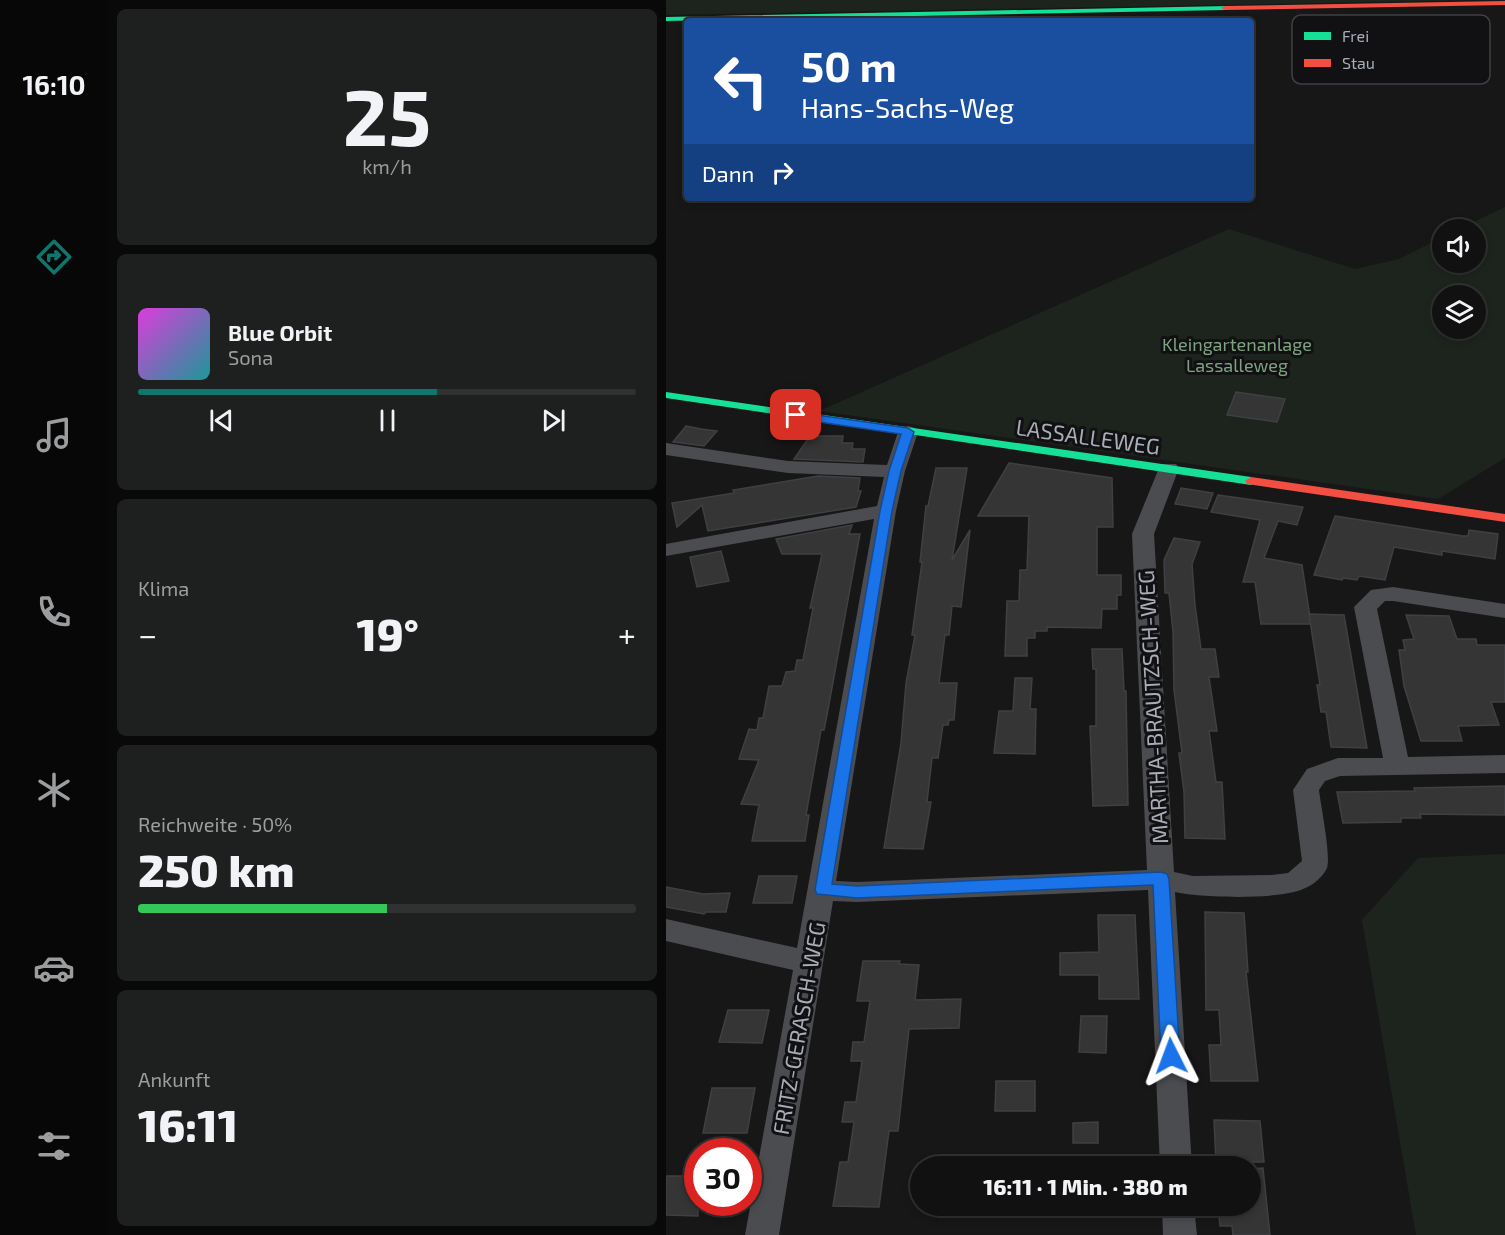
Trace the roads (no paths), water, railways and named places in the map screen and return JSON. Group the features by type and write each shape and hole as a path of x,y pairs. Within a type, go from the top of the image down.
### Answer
{"main road":[{"path":"718,18 1505,3"},
{"path":"1067,18 1505,10"},
{"path":"666,19 684,19"},
{"path":"666,26 684,25"},
{"name":"LASSALLEWEG","path":"666,395 1505,518"}],"street":[{"name":"FRITZ-GERASCH-WEG","path":"762,1235 808,962 823,890 886,511 895,471 908,432"},
{"path":"666,449 788,467 895,471"},
{"name":"MARTHA-BRAUTZSCH-WEG","path":"1169,468 1143,534 1175,1156"},
{"path":"666,550 886,511"},
{"path":"1396,766 1365,607 1379,595 1393,594 1505,611"},
{"path":"823,890 857,892 1161,879 1192,886 1272,885 1295,882 1313,869 1315,861 1306,790 1316,775 1338,767 1505,764"},
{"path":"666,930 808,962"},
{"path":"1179,1216 1180,1235"}],"park label":[{"name":"Kleingartenanlage Lassalleweg","path":"1237,354"}]}
